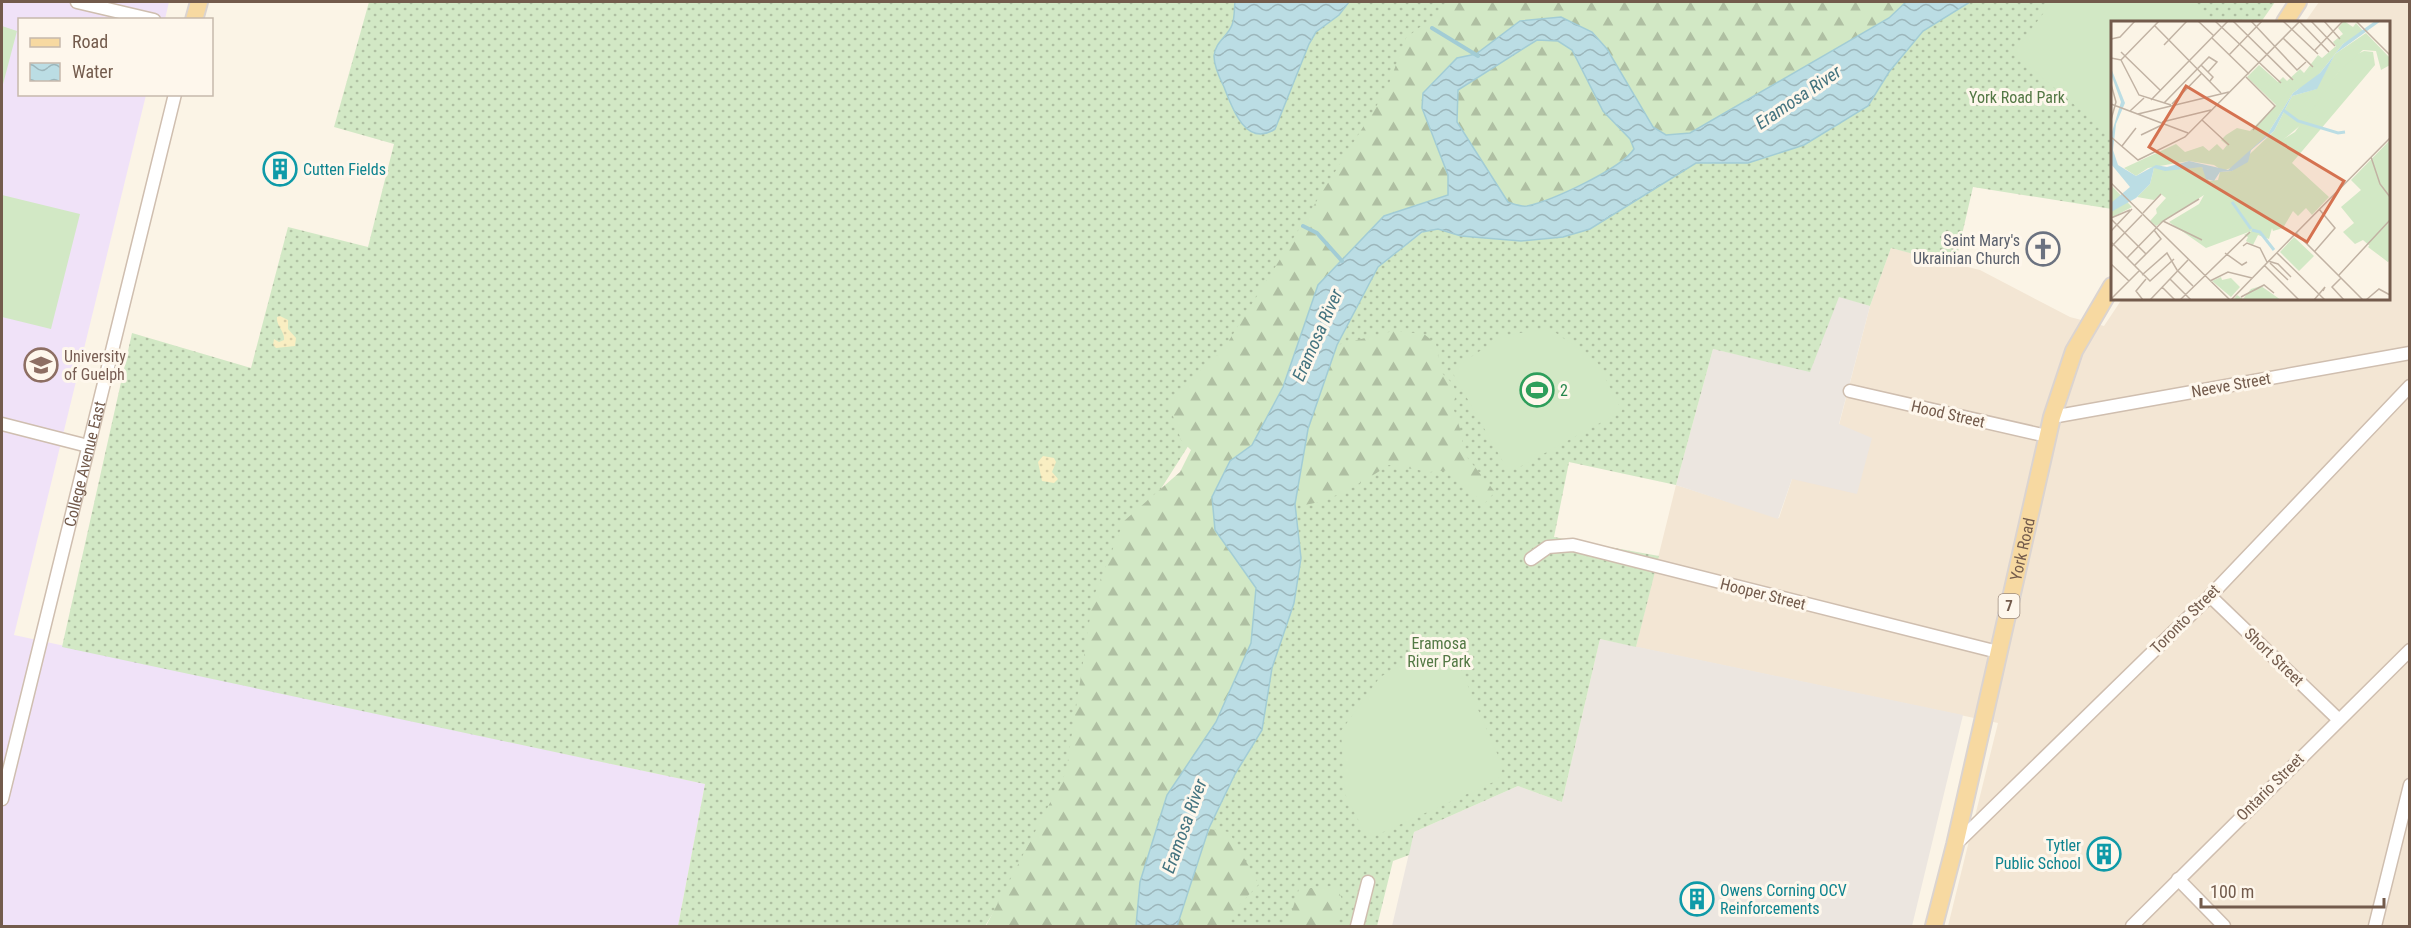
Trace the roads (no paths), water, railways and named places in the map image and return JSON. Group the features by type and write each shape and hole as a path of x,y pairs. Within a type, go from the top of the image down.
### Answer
{"main road":[{"path":"195,18 199,2"},
{"path":"2286,21 2298,2"},
{"name":"York Road","path":"1934,927 1955,845 2052,417 2074,351 2111,288"}],"street":[{"path":"77,2 145,18"},
{"name":"College Avenue East","path":"2,799 175,96"},
{"path":"2405,353 2409,342"},
{"name":"Neeve Street","path":"2052,417 2405,353"},
{"name":"Toronto Street","path":"1955,845 2210,596 2409,386"},
{"name":"Hood Street","path":"1850,391 2047,436"},
{"path":"2,423 88,446"},
{"name":"Hooper Street","path":"1531,559 1548,547 1573,545 1998,652"},
{"name":"Short Street","path":"2210,596 2338,719"},
{"name":"Ontario Street","path":"2132,927 2409,650"},
{"path":"2375,927 2409,784"},
{"path":"2178,879 2224,927"},
{"path":"1357,927 1368,882"}],"water":[{"path":"1235,2 1349,2 1339,15 1316,32 1275,129 1265,134 1248,130 1236,115 1215,64 1215,51 1233,22"},
{"name":"Eramosa River","path":"1906,2 1970,2 1923,31 1889,72 1868,106 1804,145 1748,163 1696,163 1590,229 1563,237 1521,241 1461,236 1438,229 1422,232 1378,267 1337,345 1308,429 1295,504 1301,558 1294,603 1272,668 1262,730 1235,774 1209,828 1177,926 1136,926 1140,882 1167,795 1216,722 1251,643 1256,588 1215,530 1212,497 1230,461 1252,445 1283,387 1318,285 1384,216 1448,195 1448,175 1422,108 1423,93 1457,58 1476,54 1520,21 1561,17 1592,32 1607,49 1653,127 1666,135 1690,133 1889,18","holes":["1537,40 1558,41 1572,50 1603,111 1630,139 1634,149 1627,157 1601,175 1538,203 1522,206 1508,202 1457,122 1458,90"]}],"waterway":[{"path":"1432,28 1478,56"},
{"path":"1303,226 1317,233 1342,261"}],"place":[{"name":"Cutten Fields","path":"280,169"},
{"name":"Saint Mary's Ukrainian Church","path":"2043,249"},
{"name":"University of Guelph","path":"41,365"},
{"name":"2","path":"1537,390"},
{"name":"Tytler Public School","path":"2104,854"},
{"name":"Owens Corning OCV Reinforcements","path":"1697,899"}],"park label":[{"name":"York Road Park","path":"2017,97"},
{"name":"Eramosa River Park","path":"1439,652"}]}
